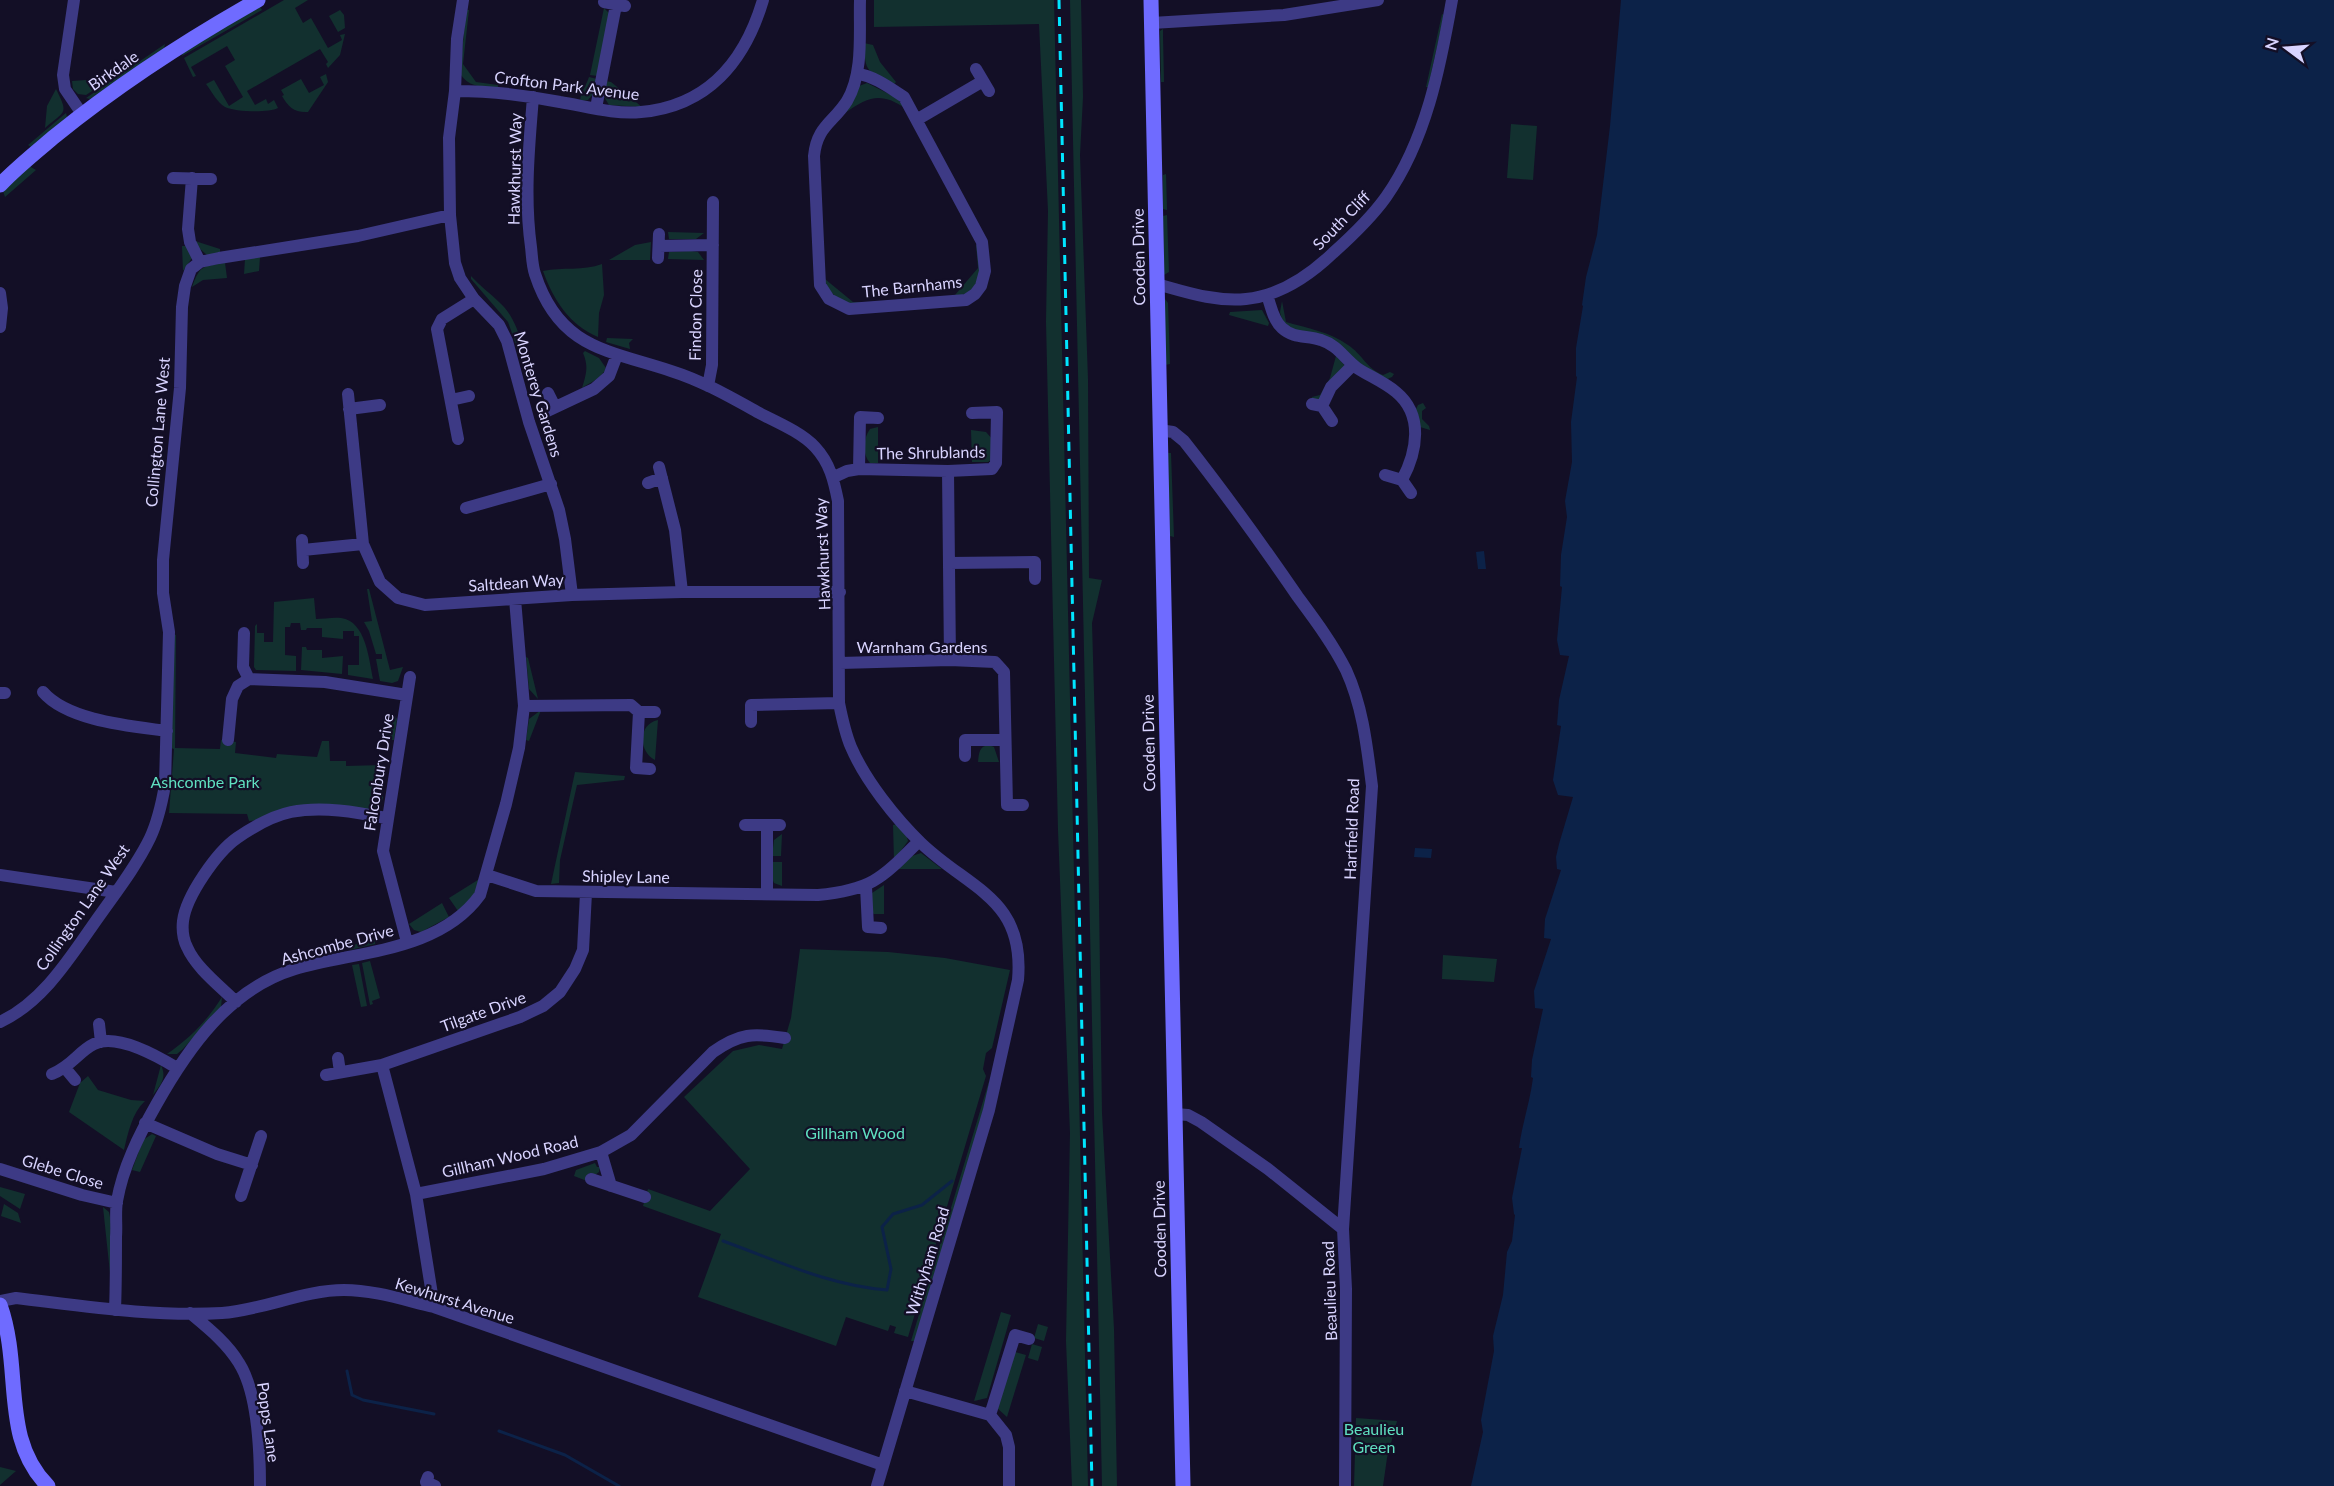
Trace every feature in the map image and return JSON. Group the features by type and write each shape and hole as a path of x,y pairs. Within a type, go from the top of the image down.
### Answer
{"main road":[{"name":"Birkdale","path":"0,185 12,172 82,114 146,68 258,0"},
{"name":"Cooden Drive","path":"1151,0 1183,1486"},
{"path":"0,1303 6,1321 8,1339 9,1421 14,1445 26,1467 48,1486"}],"street":[{"path":"74,0 63,75 65,89 82,114"},
{"path":"192,178 188,229 190,242 200,262 357,236 450,215 449,138 455,91 457,39 463,0"},
{"name":"Crofton Park Avenue","path":"455,91 479,91 533,97 639,113 671,108 710,88 734,64 764,0"},
{"name":"The Barnhams","path":"858,74 886,85 904,97 918,119 982,242 985,271 981,286 966,300 849,309 829,299 820,285 815,142 847,101 858,74 860,0"},
{"path":"1152,23 1284,15 1378,0"},
{"name":"South Cliff","path":"1157,284 1207,297 1226,299 1246,299 1267,295 1299,280 1324,262 1368,220 1387,196 1399,175 1424,121 1442,58 1452,0"},
{"path":"596,108 615,4"},
{"path":"918,119 986,86 976,69"},
{"name":"Hawkhurst Way","path":"533,97 527,164 528,231 534,272 545,299 562,322 599,349 672,371 708,386 787,428 814,446 834,477 838,501 839,703 844,728 852,749 881,795 919,841 934,855 991,897 1003,910 1012,926 1018,944 1020,962 1005,1044"},
{"path":"173,178 211,179"},
{"name":"Findon Close","path":"708,386 712,364 713,202"},
{"name":"Monterey Gardens","path":"450,215 455,263 460,278 474,299 499,325 507,340 530,422 551,484 565,539 572,595"},
{"name":"Findon Close","path":"659,246 713,245"},
{"name":"Collington Lane West","path":"0,1022 30,1002 53,979 116,892 150,838 161,807 165,784 169,632 163,593 163,560 180,388 182,307 187,278 191,269 200,262"},
{"path":"0,293 2,308 0,327"},
{"path":"1267,295 1274,318 1280,327 1299,337 1320,339 1338,349 1353,365 1397,393 1405,402 1414,421 1416,439 1412,461 1402,480"},
{"path":"458,439 437,329 442,319 474,299"},
{"path":"548,393 549,410 594,388 609,376 617,355"},
{"path":"1332,421 1317,405 1353,365"},
{"name":"Saltdean Way","path":"348,394 363,544 380,582 398,598 425,605 572,595 840,592"},
{"path":"452,400 469,396"},
{"path":"349,409 380,405"},
{"name":"The Shrublands","path":"834,477 859,469 948,471 992,469 996,463 997,412 972,413"},
{"name":"The Shrublands","path":"859,469 860,417 878,418"},
{"name":"Hartfield Road","path":"1159,430 1173,432 1184,441 1244,517 1325,636 1345,670 1359,708 1372,786 1343,1229"},
{"path":"948,471 950,660"},
{"path":"648,483 661,472 675,530 682,592"},
{"path":"1385,475 1402,480 1411,493"},
{"path":"474,502 551,484"},
{"path":"303,564 302,545 363,544"},
{"path":"949,563 1035,562 1035,579"},
{"name":"Ashcombe Drive","path":"116,1310 117,1203 125,1168 145,1123 197,1039 255,987 293,970 407,942 438,931 456,920 471,907 480,895 519,748 524,706 515,599"},
{"path":"244,633 243,667 249,679"},
{"name":"Warnham Gardens","path":"840,663 950,660 994,662 1004,672 1007,805 1023,804"},
{"name":"Falconbury Drive","path":"407,942 382,851 410,677"},
{"path":"228,740 232,699 238,686 249,679 325,682 407,695"},
{"path":"46,701 101,720 167,731"},
{"path":"751,722 751,705 839,703"},
{"path":"524,706 631,705 639,712 655,712"},
{"path":"639,712 636,768 650,769"},
{"path":"965,756 965,740 1005,740"},
{"path":"236,1002 195,959 184,939 183,918 194,891 214,862 235,839 266,821 290,812 316,809 386,818"},
{"path":"745,825 774,825 767,894"},
{"name":"Shipley Lane","path":"487,874 536,891 844,893 866,886 882,876 919,841"},
{"path":"0,875 116,892"},
{"path":"866,886 868,927 881,928"},
{"name":"Tilgate Drive","path":"326,1075 382,1065 520,1017 543,1006 560,992 575,969 583,950 586,892"},
{"path":"99,1024 101,1042"},
{"name":"Gillham Wood Road","path":"416,1194 544,1169 601,1152 631,1135 713,1052 726,1043 756,1034 784,1038"},
{"path":"52,1074 65,1068 93,1044 109,1040 147,1051 177,1068"},
{"name":"Withyham Road","path":"877,1486 989,1110 1005,1044"},
{"path":"338,1058 340,1072"},
{"path":"382,1065 416,1194 434,1307"},
{"path":"65,1068 75,1080"},
{"name":"Beaulieu Road","path":"1175,1114 1188,1115 1201,1122 1268,1169 1343,1229 1347,1348 1345,1486"},
{"path":"145,1123 217,1154 252,1165"},
{"path":"241,1196 261,1136"},
{"path":"601,1152 611,1186"},
{"name":"Glebe Close","path":"0,1169 82,1195 117,1203"},
{"path":"591,1179 645,1197"},
{"name":"Kewhurst Avenue","path":"0,1303 16,1298 116,1310 223,1313 265,1307 342,1290 368,1292 434,1307 883,1465"},
{"name":"Popps Lane","path":"190,1313 219,1338 239,1363 249,1384 259,1450 260,1486"},
{"path":"990,1415 1015,1335 1029,1339"},
{"path":"905,1391 990,1415 1006,1435 1009,1447 1009,1486"}],"green space":[{"path":"284,0 308,0 295,8 303,23 311,18 328,48 342,40 340,35 345,34 340,55 328,68 326,64 328,62 320,49 247,91 255,105 266,99 268,104 274,100 278,108 274,110 252,111 225,107 206,84 214,80 229,106 243,97 225,66 235,60 227,46 191,67 196,76 193,77 184,58"},
{"path":"874,0 1054,0 1088,1486 1072,1486 1066,1341 1070,1133 1058,830 1046,322 1048,211 1039,24 874,27"},
{"path":"1070,0 1081,0 1083,97 1080,155 1088,379 1089,578 1102,580 1092,623 1102,1113 1114,1329 1117,1486 1102,1486"},
{"path":"260,7 262,10 182,56 183,52"},
{"path":"604,8 610,14 598,76 590,75"},
{"path":"340,10 344,15 345,28 338,32 329,16"},
{"path":"466,10 469,10 463,64 476,82 498,85 498,87 482,87 472,84 460,74"},
{"path":"1442,14 1444,15 1428,87 1426,87"},
{"path":"1163,29 1164,82 1161,82 1160,31"},
{"path":"864,43 873,45 880,62 896,82 894,84 869,70 865,61"},
{"path":"165,44 164,48 90,99 86,98"},
{"path":"326,74 328,82 308,112 292,109 282,96 284,95 281,90 301,79 309,93 324,85 320,77"},
{"path":"589,77 597,79 594,93 588,100 580,101 582,91"},
{"path":"101,79 101,85 86,95 78,94 73,89 72,81"},
{"path":"605,81 611,82 642,107 609,105 603,95"},
{"path":"867,83 897,98 906,109 889,100 875,98 845,113 859,86"},
{"path":"56,89 63,104 63,112 45,128 47,106"},
{"path":"66,113 67,117 31,147 28,145"},
{"path":"1511,124 1537,126 1533,180 1507,178"},
{"path":"29,166 36,170 5,197 3,191"},
{"path":"1166,174 1167,210 1163,209 1163,175"},
{"path":"1167,215 1169,272 1164,275 1163,216"},
{"path":"668,232 704,233 696,239 669,239"},
{"path":"195,241 220,249 220,253 207,255"},
{"path":"651,242 650,260 609,260 635,245"},
{"path":"976,245 979,245 980,270 976,284 965,294 956,297 955,295 978,268"},
{"path":"182,246 187,246 192,258 183,271"},
{"path":"669,252 698,252 704,260 668,259"},
{"path":"260,257 259,271 244,274 245,259"},
{"path":"225,263 227,278 203,280 192,287 197,274 203,268"},
{"path":"602,264 604,295 599,313 598,337 579,326 563,310 543,271"},
{"path":"471,276 499,302 512,318 526,361 529,381 508,322 471,279"},
{"path":"825,279 853,302 866,302 846,303 842,301 824,284"},
{"path":"1165,299 1168,303 1170,364 1165,365"},
{"path":"1282,301 1286,322 1334,337 1353,349 1377,372 1383,375 1390,372 1394,374 1392,377 1385,380 1283,324 1280,312"},
{"path":"1262,310 1269,323 1268,326 1229,315 1230,312"},
{"path":"607,338 633,339 629,343 630,349 606,342"},
{"path":"585,351 599,358 606,368 599,377 582,388 586,371 583,353"},
{"path":"1336,356 1346,367 1322,398 1311,400 1312,397 1320,395 1330,378"},
{"path":"1423,403 1426,408 1422,411 1422,419 1430,430 1420,427 1415,411 1418,405"},
{"path":"878,427 878,463 870,463 865,451 865,442 870,429"},
{"path":"971,430 986,432 993,440 991,460 988,462 972,462"},
{"path":"1168,453 1171,453 1174,537 1170,536"},
{"path":"367,589 369,589 390,670 403,667 398,681 392,683 380,681 376,659 382,659 382,654 376,654 364,622 372,621"},
{"path":"314,598 316,619 341,618 356,626 365,642 373,679 348,675 348,665 359,665 359,636 354,636 354,631 343,631 343,639 322,637 322,628 301,630 300,623 291,623 290,627 285,627 285,655 296,656 296,671 256,670 254,667 255,626 257,624 257,633 264,633 264,642 273,642 274,602"},
{"name":"Ashcombe Park","path":"173,634 176,635 175,748 220,749 221,740 236,742 235,753 276,758 277,754 317,757 322,741 329,741 330,761 346,761 346,766 383,765 383,798 380,807 373,810 249,821 247,814 169,813 174,749 171,748"},
{"path":"302,647 306,647 307,650 322,650 322,658 343,656 342,674 301,670"},
{"path":"526,657 528,658 538,699 529,689"},
{"path":"541,710 529,741 526,740 529,719"},
{"path":"395,716 397,719 394,740 386,740 387,717"},
{"path":"658,720 655,760 645,751 643,738 651,722"},
{"path":"989,745 994,747 999,762 978,762 981,748"},
{"path":"575,772 625,776 624,780 577,785 560,860 559,883 551,884"},
{"path":"898,824 906,834 908,841 894,860 893,825"},
{"path":"782,834 781,856 772,856 774,840"},
{"path":"921,853 942,869 898,869 912,856"},
{"path":"772,862 782,862 782,886 774,883"},
{"path":"481,878 475,895 458,911 449,898"},
{"path":"884,885 884,914 874,914 871,912 872,893"},
{"path":"442,903 449,917 421,932 414,930 409,924"},
{"path":"376,937 375,944 350,950 348,947"},
{"name":"Gillham Wood","path":"800,949 888,952 945,958 1010,970 992,1048 986,1053 983,1069 986,1076 908,1337 894,1333 896,1327 890,1325 888,1331 846,1317 836,1346 698,1297 721,1234 643,1206 648,1189 710,1211 750,1169 684,1097 733,1051 759,1045 782,1049 791,1018"},
{"path":"1443,955 1497,959 1494,982 1442,979"},
{"path":"370,961 380,998 372,1001 373,1004 370,1005 362,963"},
{"path":"359,964 367,1006 361,1007 352,965"},
{"path":"222,997 221,1007 183,1049 177,1054 167,1054 198,1028"},
{"path":"161,1065 163,1077 153,1095"},
{"path":"88,1076 98,1090 131,1100 145,1101 134,1117 124,1150 69,1112 80,1083"},
{"path":"990,1078 983,1114 915,1341 911,1341"},
{"path":"152,1134 156,1136 140,1172 132,1170 143,1140"},
{"path":"595,1163 597,1167 600,1167 599,1172 595,1175 589,1173 587,1181 574,1176 576,1170"},
{"path":"0,1187 25,1194 20,1209 0,1196"},
{"path":"4,1204 18,1213 21,1223 1,1216"},
{"path":"103,1207 109,1212 111,1222 110,1273"},
{"path":"1001,1312 1011,1315 987,1398 974,1401"},
{"path":"1038,1324 1048,1327 1044,1341 1034,1338"},
{"path":"1032,1344 1042,1347 1038,1361 1028,1358"},
{"path":"1015,1352 1026,1355 1007,1417 997,1408"},
{"name":"Beaulieu Green","path":"1356,1418 1397,1421 1387,1458 1383,1486 1354,1486"},
{"path":"0,1467 16,1471 0,1485"}],"water":[{"path":"1621,0 2334,0 2334,1486 1471,1486 1483,1432 1481,1420 1494,1351 1493,1336 1503,1295 1507,1252 1512,1241 1515,1215 1512,1198 1522,1148 1519,1148 1520,1139 1533,1078 1531,1077 1532,1060 1543,1009 1535,1008 1534,991 1551,939 1544,938 1545,919 1561,870 1557,869 1556,857 1573,797 1558,795 1553,780 1561,726 1557,725 1559,700 1569,656 1560,655 1557,640 1562,587 1560,586 1561,555 1567,517 1565,501 1572,462 1571,422 1577,377 1576,348 1586,277 1597,235 1610,126"},
{"path":"1484,551 1486,569 1478,569 1476,552"},
{"path":"1415,848 1432,849 1431,858 1414,857"}],"waterway":[{"path":"723,1241 824,1278 866,1288 887,1290 891,1269 882,1227 893,1214 922,1205 952,1181"},
{"path":"347,1371 352,1395 363,1400 434,1414"},
{"path":"499,1431 565,1455 619,1486"}],"railway":[{"path":"1059,0 1092,1486"}]}
